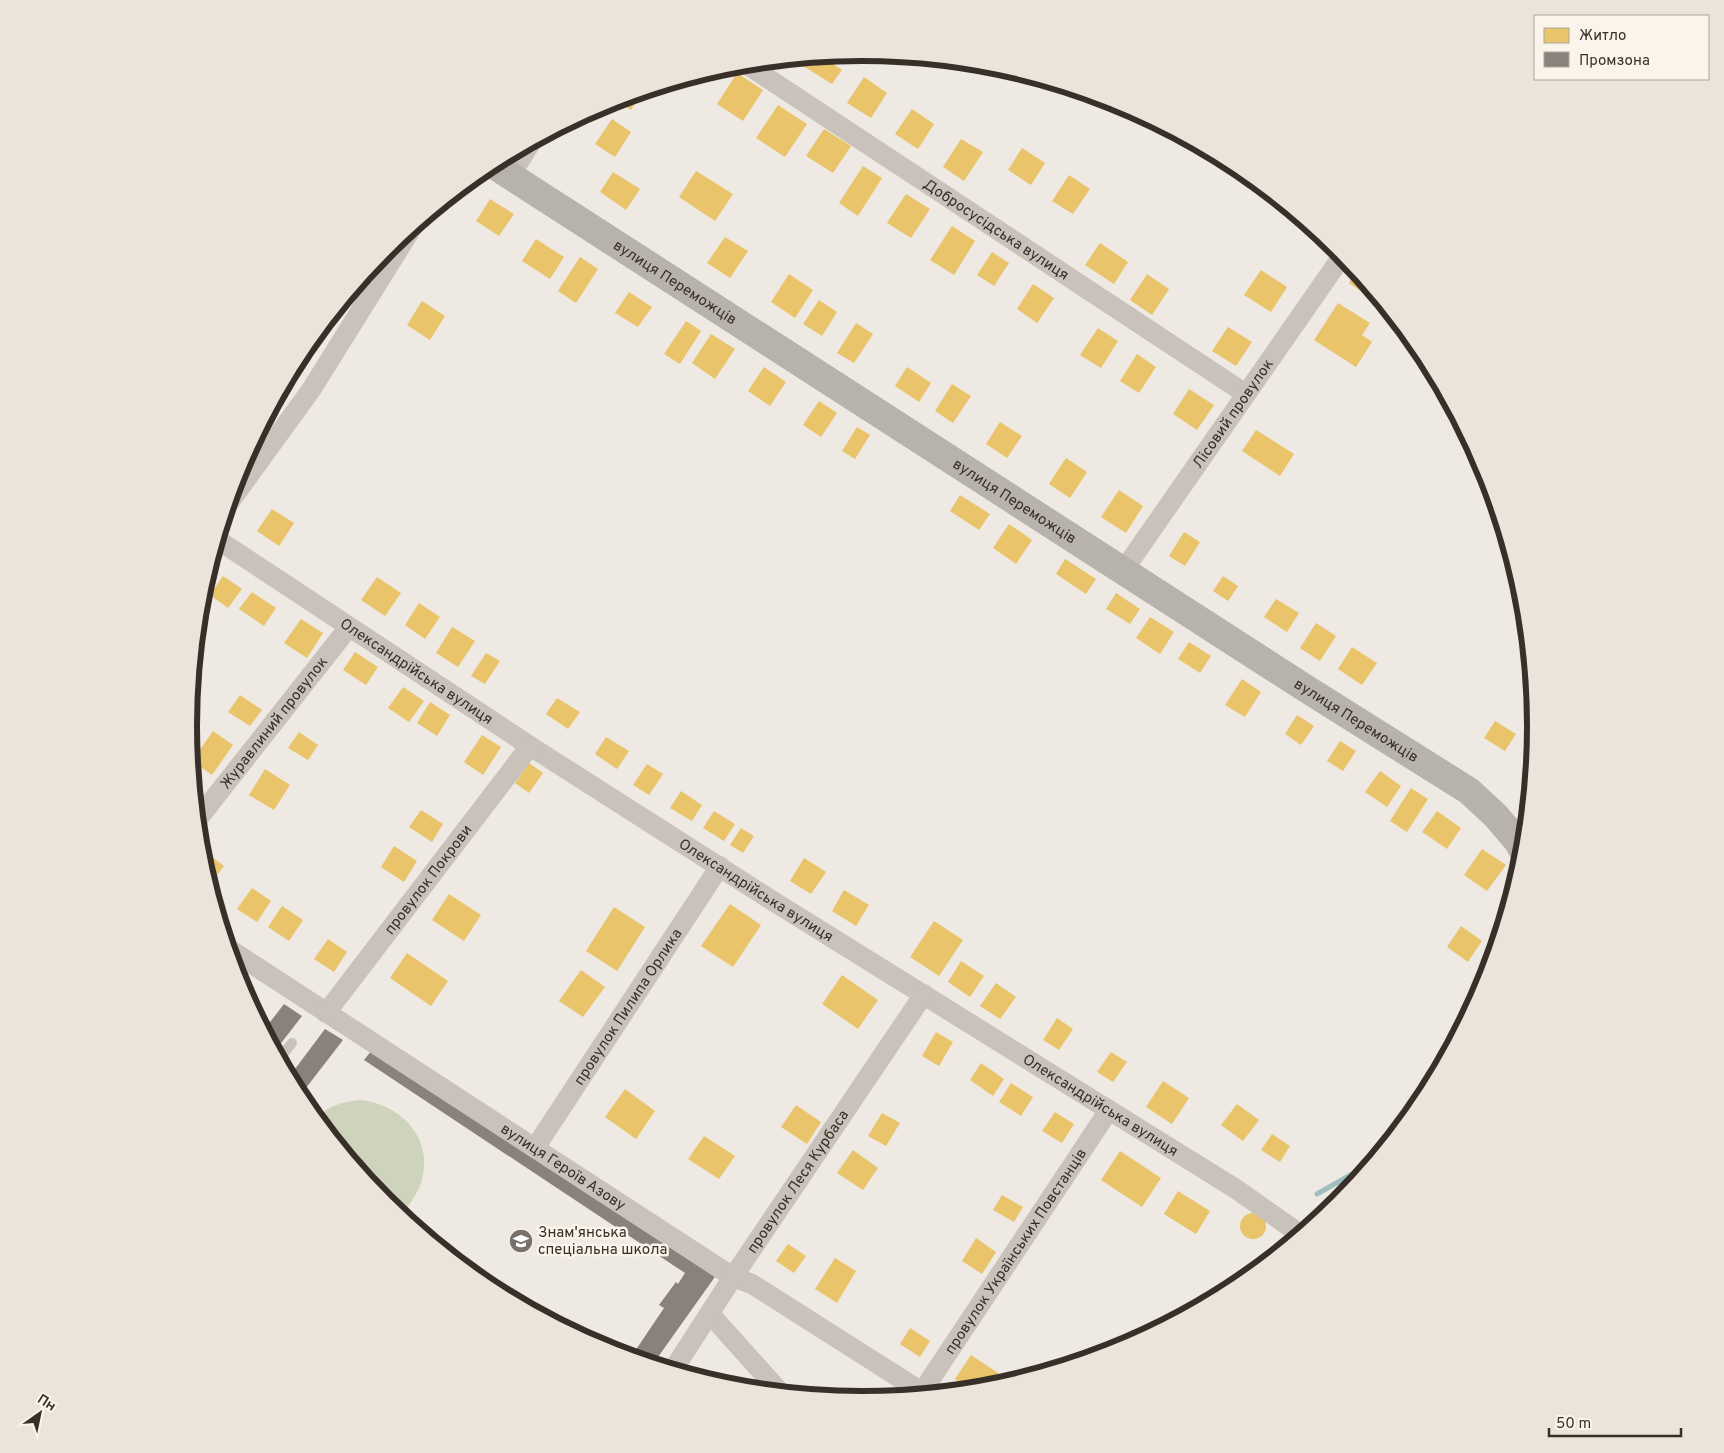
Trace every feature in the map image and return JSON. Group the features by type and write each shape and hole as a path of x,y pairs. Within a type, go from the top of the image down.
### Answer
{"street":[{"name":"Добросусідська вулиця","path":"755,70 1246,394"},
{"path":"501,170 510,162"},
{"name":"вулиця Переможців","path":"501,170 1123,571 1469,791 1496,816 1517,841"},
{"path":"243,483 311,390 398,250"},
{"name":"Лісовий провулок","path":"1123,571 1338,262"},
{"name":"Олександрійська вулиця","path":"223,543 530,746 1236,1189 1296,1231"},
{"name":"Журавлиний провулок","path":"202,813 349,626"},
{"name":"провулок Покрови","path":"326,1013 530,746"},
{"name":"провулок Пилипа Орлика","path":"535,1148 720,866"},
{"name":"вулиця Героїв Азову","path":"238,955 733,1277 752,1284 918,1389"},
{"name":"провулок Леся Курбаса","path":"676,1365 733,1277 924,994"},
{"name":"провулок Українських Повстанців","path":"927,1388 1109,1110"},
{"path":"710,1314 775,1386"}],"lane":[{"path":"283,1054 292,1043"}],"green space":[{"path":"362,1100 390,1109 412,1128 419,1139 424,1167 421,1183 405,1210 362,1165 322,1114 331,1107 350,1101"}],"building: Житло":[{"path":"831,62 842,70 832,84 801,65"},
{"path":"737,73 763,90 743,121 717,104"},
{"path":"864,77 887,93 871,118 847,103"},
{"path":"636,101 631,110 624,106"},
{"path":"778,105 807,124 785,157 756,138"},
{"path":"912,109 934,124 918,149 895,134"},
{"path":"612,119 631,132 615,157 595,144"},
{"path":"824,129 851,146 833,173 806,156"},
{"path":"961,139 983,152 964,181 943,167"},
{"path":"1022,148 1045,163 1031,185 1008,170"},
{"path":"863,166 882,178 858,216 839,203"},
{"path":"696,171 733,194 715,221 679,197"},
{"path":"613,172 640,189 626,210 600,192"},
{"path":"1069,175 1090,189 1073,214 1052,201"},
{"path":"906,194 930,209 911,238 887,223"},
{"path":"490,199 514,214 499,236 476,221"},
{"path":"952,226 975,241 954,275 930,260"},
{"path":"725,237 748,251 730,278 707,263"},
{"path":"536,239 564,257 550,279 522,261"},
{"path":"1100,243 1128,262 1114,284 1085,265"},
{"path":"992,252 1009,263 994,286 977,275"},
{"path":"580,257 598,269 576,303 558,291"},
{"path":"1261,270 1287,287 1271,312 1244,295"},
{"path":"789,274 813,290 795,318 771,302"},
{"path":"1147,274 1169,289 1152,315 1130,300"},
{"path":"1352,278 1369,297 1349,283"},
{"path":"1033,284 1054,298 1037,323 1017,309"},
{"path":"629,292 652,307 638,327 615,313"},
{"path":"819,300 837,312 822,336 803,324"},
{"path":"422,301 445,316 430,340 407,325"},
{"path":"1338,303 1370,323 1362,335 1372,342 1356,367 1314,340"},
{"path":"686,321 701,331 680,364 664,354"},
{"path":"856,323 873,334 854,363 837,353"},
{"path":"1228,327 1252,342 1236,366 1212,351"},
{"path":"1098,328 1118,341 1101,368 1080,355"},
{"path":"711,334 735,349 715,379 692,363"},
{"path":"1137,354 1156,367 1139,393 1120,381"},
{"path":"764,367 786,382 770,406 748,391"},
{"path":"907,367 931,383 919,402 895,386"},
{"path":"952,384 971,396 953,423 935,411"},
{"path":"1189,389 1214,405 1197,430 1173,414"},
{"path":"819,401 837,413 821,437 803,425"},
{"path":"1000,422 1022,436 1007,458 986,444"},
{"path":"857,427 870,435 855,459 842,451"},
{"path":"1256,430 1294,454 1280,476 1242,451"},
{"path":"1066,458 1087,472 1070,498 1049,484"},
{"path":"1119,490 1143,506 1126,533 1101,517"},
{"path":"960,495 990,514 979,530 950,511"},
{"path":"272,509 294,523 279,546 257,531"},
{"path":"1009,524 1032,540 1016,564 993,548"},
{"path":"1184,532 1200,542 1185,566 1169,556"},
{"path":"1065,559 1096,579 1086,594 1056,574"},
{"path":"223,576 242,589 228,608 211,594"},
{"path":"1223,576 1238,586 1228,601 1213,591"},
{"path":"377,577 401,593 385,616 361,600"},
{"path":"252,592 276,608 264,626 239,609"},
{"path":"1116,593 1140,609 1130,624 1106,609"},
{"path":"1276,599 1299,613 1287,632 1264,617"},
{"path":"419,603 440,617 425,639 405,625"},
{"path":"1150,617 1174,632 1160,654 1136,638"},
{"path":"301,619 323,633 307,658 284,643"},
{"path":"1316,623 1336,636 1320,661 1300,648"},
{"path":"452,627 475,641 458,667 436,653"},
{"path":"1189,642 1211,656 1200,673 1178,659"},
{"path":"1352,647 1377,663 1362,685 1338,669"},
{"path":"355,652 378,667 366,685 343,670"},
{"path":"486,653 500,661 485,684 471,676"},
{"path":"1242,679 1261,692 1245,717 1225,705"},
{"path":"403,687 424,701 409,722 388,708"},
{"path":"240,695 262,710 250,726 228,712"},
{"path":"557,698 580,712 568,729 546,714"},
{"path":"430,702 450,715 437,736 417,723"},
{"path":"1297,715 1314,726 1301,745 1285,734"},
{"path":"1495,721 1516,734 1505,751 1484,738"},
{"path":"213,731 233,745 212,775 198,765 198,753"},
{"path":"299,732 318,745 308,760 288,748"},
{"path":"482,735 501,747 483,775 464,762"},
{"path":"606,737 629,751 617,769 595,754"},
{"path":"1340,741 1356,751 1343,771 1327,761"},
{"path":"529,763 543,773 529,793 515,783"},
{"path":"647,764 663,774 649,795 633,785"},
{"path":"265,769 290,785 274,810 249,795"},
{"path":"1380,771 1401,786 1387,807 1365,792"},
{"path":"1411,788 1428,799 1407,832 1390,821"},
{"path":"681,791 702,805 692,821 670,808"},
{"path":"421,810 443,824 432,842 409,827"},
{"path":"714,811 735,824 724,841 703,828"},
{"path":"1437,811 1461,828 1447,849 1422,832"},
{"path":"741,828 754,836 743,853 730,845"},
{"path":"394,846 417,861 404,882 381,867"},
{"path":"1482,849 1506,865 1487,891 1464,875"},
{"path":"210,856 224,866 215,878"},
{"path":"804,858 826,872 811,894 790,881"},
{"path":"252,888 271,901 257,922 237,909"},
{"path":"844,890 869,905 856,926 832,911"},
{"path":"449,894 481,915 464,941 432,920"},
{"path":"730,904 761,925 733,967 701,946"},
{"path":"282,906 303,920 289,941 268,927"},
{"path":"614,907 645,927 617,971 586,951"},
{"path":"934,921 963,940 939,976 910,957"},
{"path":"1461,926 1482,941 1468,962 1447,947"},
{"path":"328,939 347,952 334,972 314,959"},
{"path":"407,953 448,981 431,1006 390,978"},
{"path":"961,961 984,976 970,997 948,982"},
{"path":"581,970 605,987 583,1017 559,1001"},
{"path":"842,975 878,1000 858,1029 822,1004"},
{"path":"996,983 1016,997 1000,1019 980,1006"},
{"path":"1057,1018 1073,1029 1059,1050 1043,1040"},
{"path":"936,1032 953,1042 939,1066 922,1056"},
{"path":"1111,1052 1127,1062 1113,1082 1097,1072"},
{"path":"981,1063 1004,1079 993,1096 970,1080"},
{"path":"1163,1081 1189,1098 1172,1124 1146,1107"},
{"path":"1011,1083 1033,1097 1021,1116 999,1102"},
{"path":"625,1089 655,1111 636,1139 605,1117"},
{"path":"1237,1104 1259,1120 1243,1141 1221,1125"},
{"path":"796,1105 821,1122 807,1144 781,1127"},
{"path":"1055,1112 1074,1124 1062,1143 1042,1131"},
{"path":"882,1113 900,1123 886,1146 868,1136"},
{"path":"1272,1134 1290,1146 1280,1162 1261,1150"},
{"path":"704,1136 735,1156 719,1179 688,1159"},
{"path":"853,1150 878,1168 863,1190 837,1173"},
{"path":"1120,1151 1161,1178 1142,1207 1101,1180"},
{"path":"1178,1191 1210,1211 1196,1234 1164,1214"},
{"path":"1002,1195 1023,1207 1014,1222 993,1210"},
{"path":"1253,1213 1262,1217 1266,1226 1262,1235 1253,1239 1244,1235 1240,1226 1244,1217"},
{"path":"976,1238 996,1252 982,1274 962,1261"},
{"path":"788,1244 806,1256 794,1273 776,1261"},
{"path":"835,1258 856,1271 837,1303 815,1289"},
{"path":"910,1328 930,1341 920,1357 900,1344"},
{"path":"971,1355 1001,1375 992,1379 962,1384 955,1379"}],"building: Промзона":[{"path":"284,1004 302,1016 279,1046 267,1025"},
{"path":"325,1029 343,1040 305,1089 293,1071"},
{"path":"373,1049 717,1274 657,1359 635,1351 664,1308 659,1305 676,1282 678,1284 685,1273 364,1060"}],"waterway":[{"path":"1317,1194 1355,1172"}],"place":[{"name":"Знам'янська спеціальна школа","path":"521,1241"}]}
